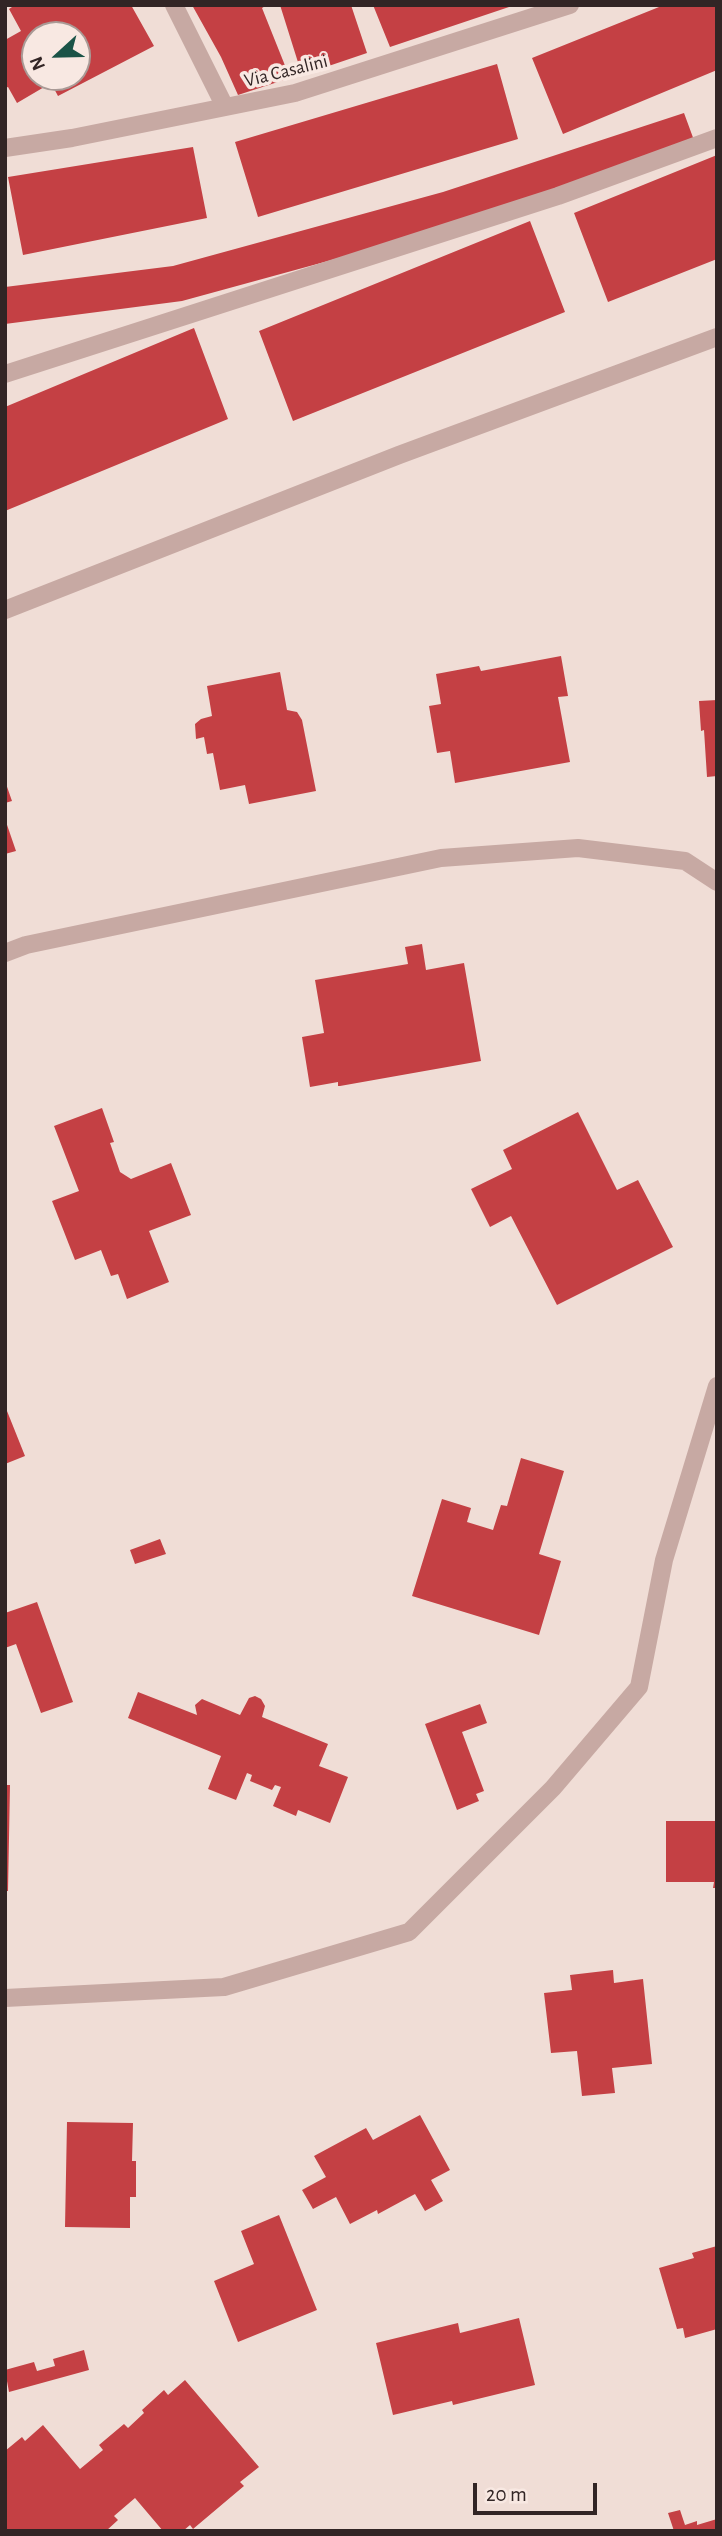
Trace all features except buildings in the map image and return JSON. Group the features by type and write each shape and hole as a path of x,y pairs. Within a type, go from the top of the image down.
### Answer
{"street":[{"path":"174,5 225,107"},
{"name":"Via Casalini","path":"5,148 72,138 295,93 570,5"},
{"path":"5,374 558,196 717,138"},
{"path":"5,610 399,455 717,337"},
{"path":"5,953 26,945 441,858 578,848 685,861 717,882"},
{"path":"5,1998 224,1987 409,1932 553,1788 639,1687 664,1560 717,1386"}]}
